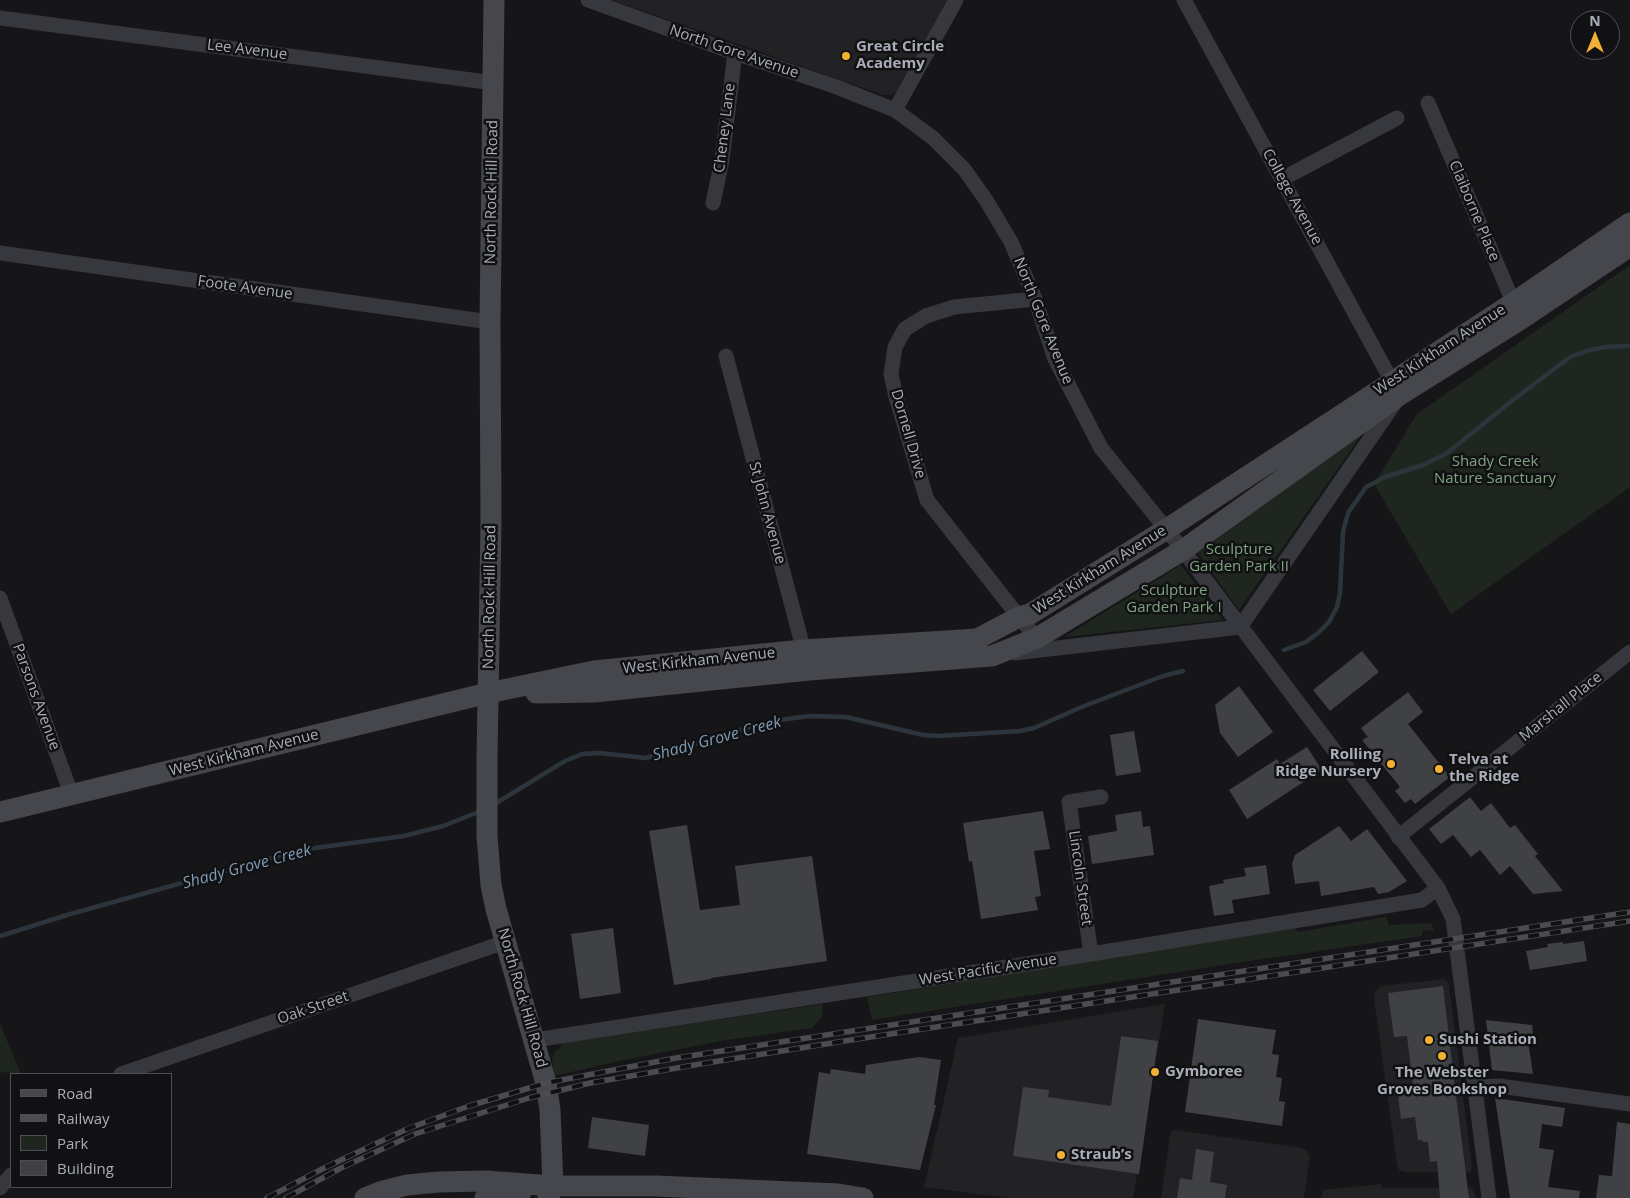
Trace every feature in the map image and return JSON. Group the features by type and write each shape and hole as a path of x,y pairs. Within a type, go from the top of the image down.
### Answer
{"street":[{"name":"North Rock Hill Road","path":"494,0 487,825 492,885 505,942 535,1040 546,1084 550,1110 550,1192"},
{"name":"North Gore Avenue","path":"588,0 735,53 834,86 895,110 933,138 964,169 986,200 1011,242 1035,299 1055,359 1101,448 1167,529 1438,888 1453,919 1489,1198"},
{"path":"895,110 956,0"},
{"name":"College Avenue","path":"1184,0 1396,388"},
{"name":"Lee Avenue","path":"0,18 494,83"},
{"name":"Cheney Lane","path":"713,203 722,160 735,53"},
{"name":"Claiborne Place","path":"1428,104 1517,311"},
{"path":"1282,179 1397,118"},
{"name":"West Kirkham Avenue","path":"1517,311 1630,223"},
{"name":"West Kirkham Avenue","path":"0,812 72,796 488,693 594,692 806,660 977,639 1019,617 1030,614 1517,311 1630,246"},
{"name":"Foote Avenue","path":"0,253 490,322"},
{"name":"Dornell Drive","path":"1035,299 954,307 926,316 905,329 895,347 891,374 896,397 927,500 1037,638"},
{"name":"St John Avenue","path":"726,356 806,660"},
{"path":"992,656 1240,627 1396,388"},
{"name":"West Kirkham Avenue","path":"806,660 992,656 1037,638 1183,550 1396,388"},
{"name":"Parsons Avenue","path":"0,598 72,796"},
{"name":"Marshall Place","path":"1398,837 1630,652"},
{"name":"Lincoln Street","path":"1091,954 1068,802 1101,796"},
{"name":"West Pacific Avenue","path":"535,1040 1091,954 1422,900 1438,888"},
{"name":"Oak Street","path":"124,1073 505,942"},
{"path":"1474,1087 1498,1086 1630,1104"},
{"path":"0,1188 10,1177"},
{"path":"364,1198 407,1185 439,1182 486,1181 550,1192"},
{"path":"485,1198 656,1186 863,1198"}],"shaded area":[{"name":"Great Circle Academy","path":"612,0 950,0 899,90 892,95 883,95"},
{"path":"1445,979 1449,985 1472,1167 1470,1172 1467,1173 1404,1172 1399,1170 1397,1165 1374,998 1375,992 1381,986"},
{"path":"1165,1004 1133,1198 1008,1198 924,1187 958,1038"},
{"path":"1175,1130 1302,1148 1307,1151 1310,1157 1304,1198 1161,1198 1171,1131"},
{"path":"1381,1184 1382,1188 1469,1188 1473,1189 1476,1198 1321,1198 1323,1190"}],"green space":[{"name":"Shady Creek Nature Sanctuary","path":"1630,265 1630,487 1451,614 1374,484 1417,414"},
{"name":"Sculpture Garden Park II","path":"1362,434 1239,610 1198,553"},
{"name":"Sculpture Garden Park I","path":"1181,565 1223,620 1064,637"},
{"path":"1386,917 1389,925 1431,923 1434,930 1422,931 1422,936 872,1020 867,997 1295,928 1298,932"},
{"path":"823,1004 822,1017 812,1028 720,1041 554,1076 552,1059 555,1051 560,1048 562,1043"},
{"path":"0,1024 21,1073 0,1072"}],"building":[{"path":"1362,651 1379,672 1330,711 1313,690"},
{"path":"1239,686 1273,732 1238,757 1220,733 1215,705"},
{"path":"1408,692 1423,712 1408,724 1450,777 1415,804 1411,799 1405,803 1395,791 1400,787 1362,740 1368,737 1361,728"},
{"path":"1134,731 1141,772 1116,776 1110,735"},
{"path":"1307,747 1322,770 1247,819 1229,790 1277,759 1280,764"},
{"path":"1470,797 1481,811 1491,803 1510,828 1515,825 1538,854 1535,856 1563,891 1533,894 1510,866 1500,875 1480,850 1471,857 1453,835 1441,844 1429,829"},
{"path":"1043,811 1050,849 1034,851 1041,896 1035,897 1038,910 981,919 972,861 969,862 963,823"},
{"path":"1141,811 1143,827 1150,826 1154,855 1092,864 1088,836 1117,831 1115,815"},
{"path":"687,825 700,910 740,905 735,866 812,856 827,961 674,985 649,831"},
{"path":"1339,826 1351,841 1367,829 1407,881 1389,892 1378,894 1374,887 1321,896 1319,881 1295,884 1292,864 1295,855"},
{"path":"1266,865 1270,894 1232,900 1234,913 1214,916 1209,886 1224,883 1223,880 1246,876 1244,868"},
{"path":"613,928 621,993 580,999 571,934"},
{"path":"1584,941 1587,961 1530,970 1526,951 1548,947 1547,944"},
{"path":"1443,986 1469,1198 1440,1198 1437,1161 1430,1162 1428,1142 1418,1140 1415,1117 1401,1119 1397,1088 1413,1086 1407,1036 1394,1037 1388,993"},
{"path":"1198,1019 1276,1030 1272,1054 1279,1055 1276,1077 1282,1078 1279,1101 1285,1102 1282,1126 1185,1112"},
{"path":"1486,1020 1532,1025 1533,1034 1527,1035 1533,1074 1492,1070"},
{"path":"1121,1036 1158,1041 1139,1174 1013,1156 1023,1087 1049,1090 1048,1097 1111,1106"},
{"path":"919,1057 941,1060 934,1105 936,1105 920,1170 807,1154 819,1072 830,1074 831,1069 865,1074 866,1065"},
{"path":"1495,1098 1565,1108 1562,1127 1542,1124 1539,1148 1554,1150 1548,1187 1580,1191 1579,1198 1510,1198"},
{"path":"592,1117 649,1125 645,1156 588,1148"},
{"path":"1617,1122 1630,1124 1630,1198 1596,1198 1599,1175 1612,1176"},
{"path":"1196,1149 1214,1152 1210,1182 1227,1185 1225,1198 1177,1198 1180,1178 1192,1180"}],"waterway":[{"name":"Shady Grove Creek","path":"1284,650 1306,642 1318,633 1329,622 1337,607 1340,593 1343,532 1348,513 1366,487 1385,477 1423,465 1446,454 1570,357 1606,347 1630,346"},
{"name":"Shady Grove Creek","path":"493,805 565,761 582,754 599,753 646,758 753,726 810,716 846,717 923,735 938,736 1020,731 1034,728 1084,706 1163,676 1183,671"},
{"name":"Shady Grove Creek","path":"0,936 67,915 300,850 404,836 443,826 481,811"}],"railway":[{"path":"267,1198 324,1168 407,1129 469,1106 546,1083 676,1058 1630,912"},
{"path":"286,1198 341,1168 415,1134 529,1098 590,1083 851,1040 1630,921"}],"place":[{"name":"Great Circle Academy","path":"846,56"},
{"name":"Rolling Ridge Nursery","path":"1391,764"},
{"name":"Telva at the Ridge","path":"1439,769"},
{"name":"Sushi Station","path":"1429,1040"},
{"name":"The Webster Groves Bookshop","path":"1442,1056"},
{"name":"Gymboree","path":"1155,1072"},
{"name":"Straub’s","path":"1061,1155"}]}
